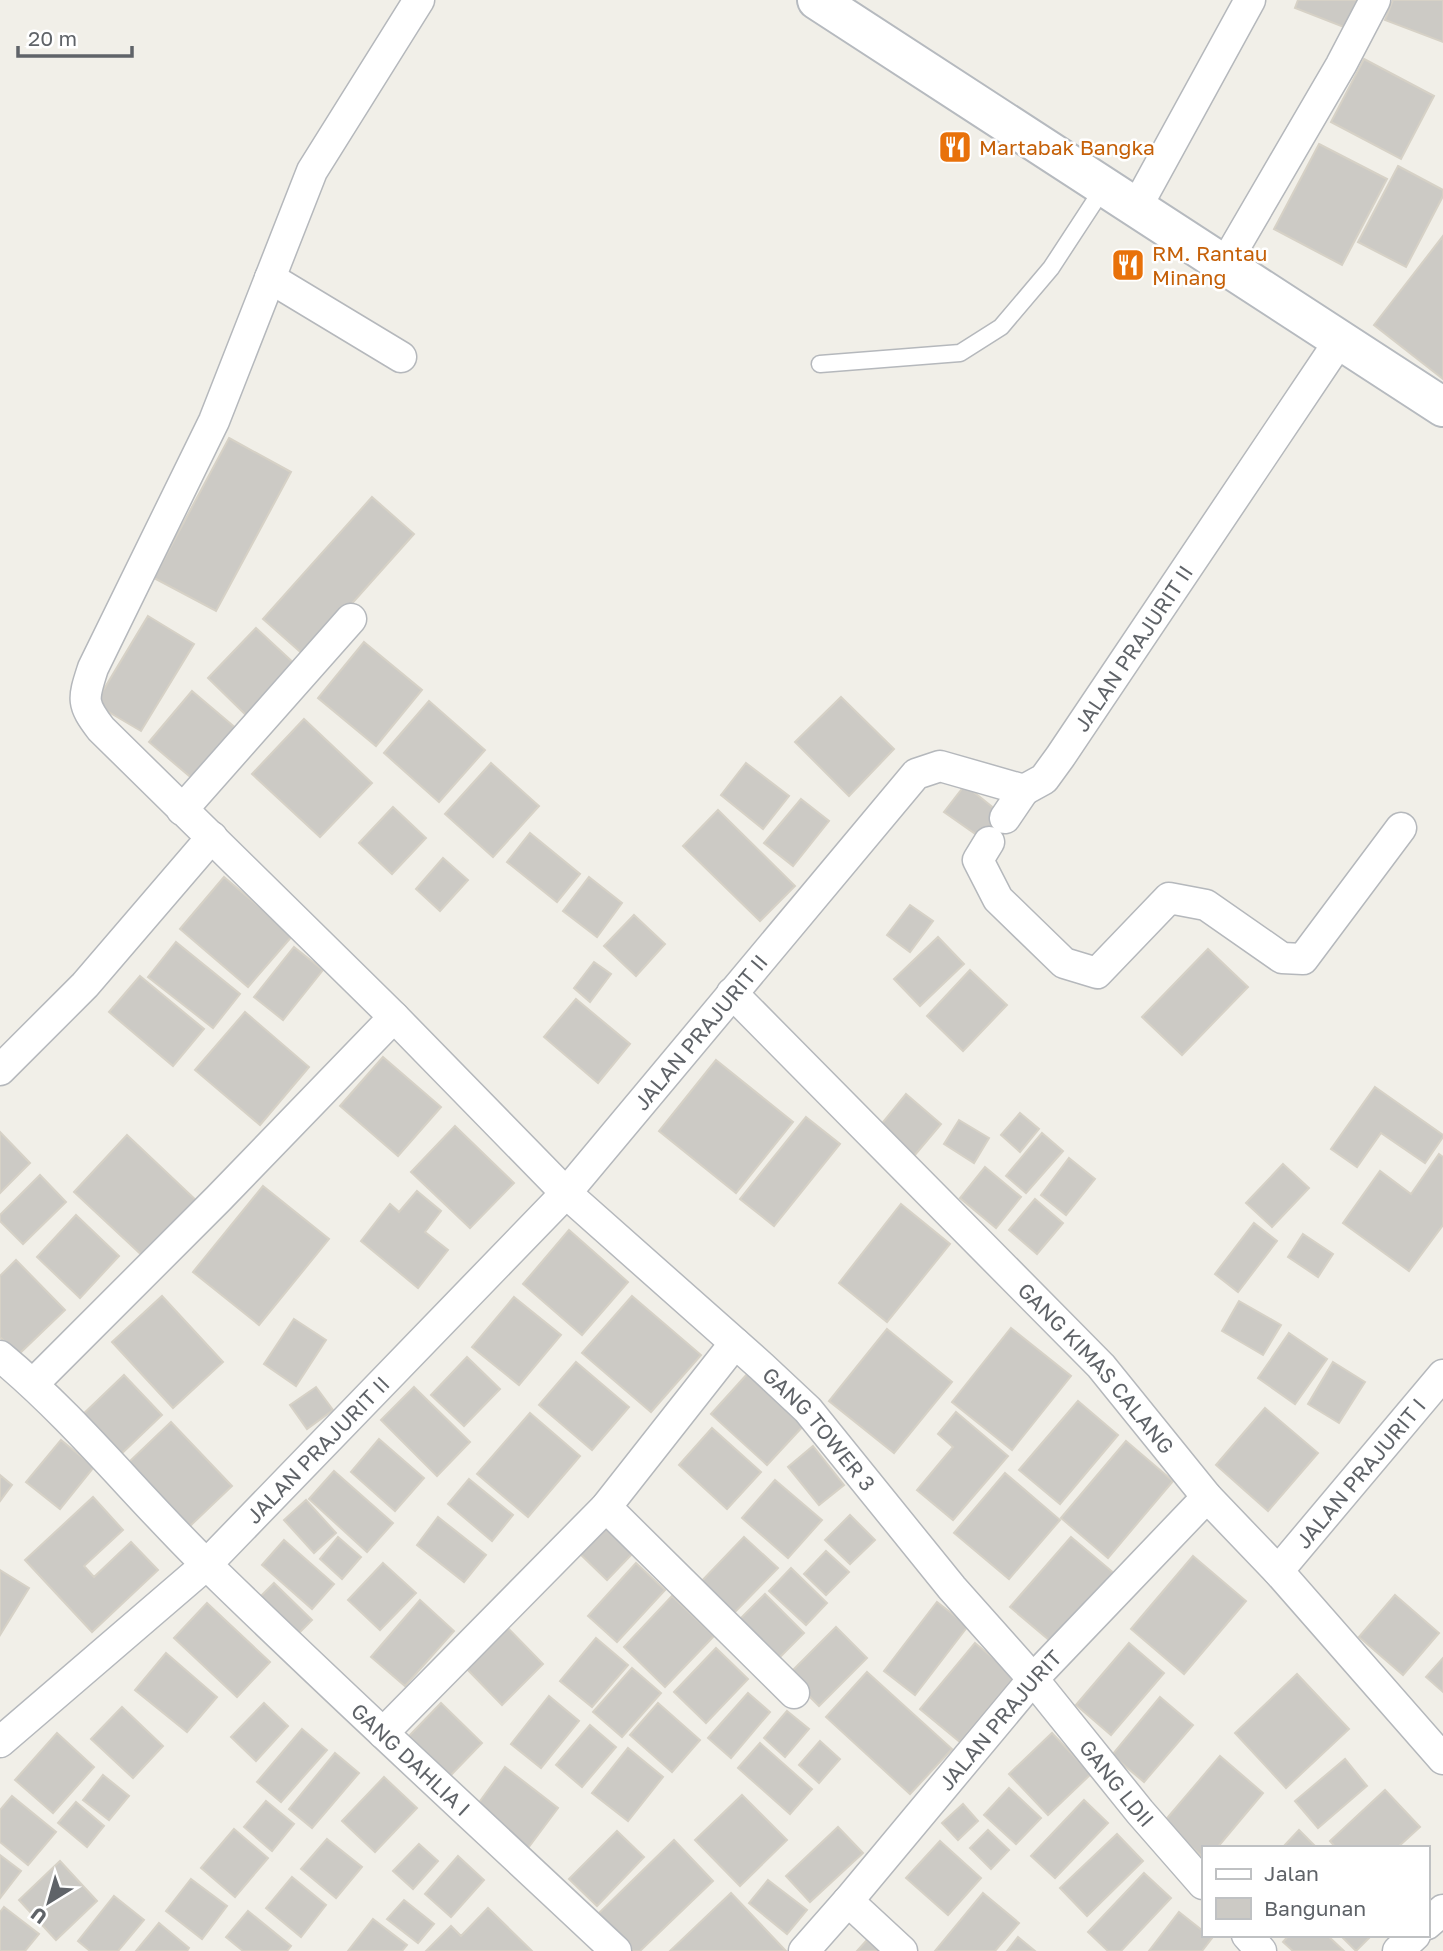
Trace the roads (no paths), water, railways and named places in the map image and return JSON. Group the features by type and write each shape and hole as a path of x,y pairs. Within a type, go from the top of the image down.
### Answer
{"main road":[{"path":"817,0 1443,407"}],"street":[{"path":"401,357 270,278 312,171 419,0"},
{"path":"1136,208 1250,0"},
{"path":"1225,264 1341,65 1375,0"},
{"name":"GANG TOWER 3","path":"270,278 214,421 93,668 84,698 90,714 101,729 394,1017 566,1193 808,1410 952,1588 1033,1679"},
{"name":"JALAN PRAJURIT II","path":"0,1742 206,1565 566,1193 916,774 940,766 1024,790 1044,779 1340,340"},
{"path":"182,810 351,619"},
{"path":"1024,790 978,859 998,899 1064,964 1097,973 1169,898 1206,905 1282,958 1303,959 1401,828"},
{"path":"0,1070 85,985 212,837"},
{"name":"GANG KIMAS CALANG","path":"732,993 1101,1366 1207,1497 1278,1571 1443,1759"},
{"path":"33,1384 218,1199 394,1017"},
{"path":"383,1733 606,1507 735,1343"},
{"name":"GANG DAHLIA I","path":"0,1356 33,1384 206,1565 616,1951"},
{"name":"JALAN PRAJURIT I","path":"1278,1571 1443,1375"},
{"name":"JALAN PRAJURIT","path":"804,1951 1033,1679 1207,1497"},
{"path":"606,1507 794,1693"},
{"name":"GANG LDII","path":"1033,1679 1140,1812 1202,1883"},
{"path":"848,1901 902,1951"},
{"path":"1429,1922 1443,1910"},
{"path":"1249,1937 1261,1951"},
{"path":"1398,1951 1413,1937"}],"lane":[{"path":"820,364 960,354 1001,327 1051,268 1104,187"}],"place":[{"name":"Martabak Bangka","path":"955,147"},
{"name":"RM. Rantau Minang","path":"1128,265"}]}
